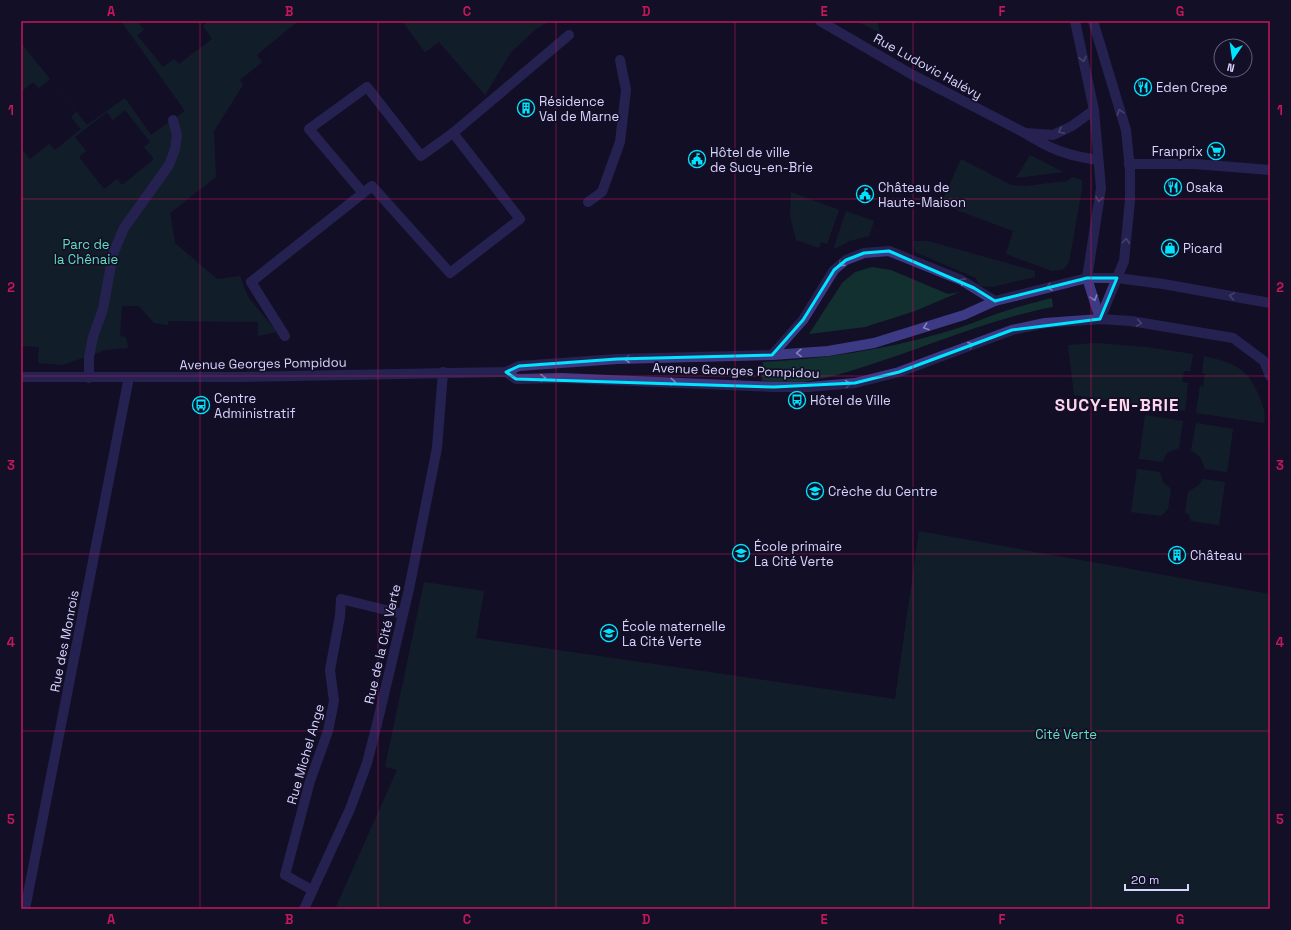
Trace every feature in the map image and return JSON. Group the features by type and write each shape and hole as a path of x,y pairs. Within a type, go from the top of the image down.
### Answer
{"street":[{"name":"Rue Ludovic Halévy","path":"820,21 911,74 1025,133 1048,148 1078,157 1098,160"},
{"path":"1075,21 1094,110 1100,188 1087,278 1100,318"},
{"path":"1093,21 1126,130 1130,200 1124,261 1100,318"},
{"path":"363,193 309,129 367,87 421,156 453,133 569,35"},
{"path":"588,202 602,192 620,142 626,90 620,60"},
{"name":"Rue Ludovic Halévy","path":"1025,133 1053,135 1072,126 1094,110"},
{"path":"90,378 89,357 93,337 105,303 113,254 124,228 169,165 177,136 173,120"},
{"path":"285,336 250,282 372,186 450,273 520,218 453,133"},
{"path":"1129,164 1195,164 1270,170"},
{"name":"Avenue Georges Pompidou","path":"772,355 803,320 834,270 846,260 864,253 889,251 961,280 995,301"},
{"name":"Avenue Georges Pompidou","path":"21,377 90,378 506,372 519,366 617,359 811,353 874,343 964,315 995,301 1087,278 1117,278 1163,284 1270,303"},
{"name":"Avenue Georges Pompidou","path":"506,372 516,379 578,378 774,387 809,387 856,383 899,372 1012,330 1045,323 1100,318 1131,321 1233,338 1264,361 1270,376"},
{"name":"Rue de la Cité Verte","path":"304,909 350,809 366,763 402,614 437,448 443,372"},
{"name":"Rue des Monrois","path":"25,909 129,377"},
{"name":"Rue Michel Ange","path":"312,890 285,875 310,781 328,731 333,708 334,701 330,670 340,616 341,599 402,614"}],"highlighted area":[{"path":"889,251 974,288 995,301 1087,278 1117,278 1100,319 1012,330 899,372 855,383 774,387 516,379 506,372 519,366 617,359 772,355 803,320 834,270 846,260 864,253"}],"green space":[{"name":"Parc de la Chênaie","path":"121,21 137,21 144,30 137,35 163,67 174,59 179,64 212,39 203,26 209,21 298,21 257,55 262,62 240,80 243,85 214,131 216,177 170,213 175,243 217,279 240,276 248,297 277,332 258,336 258,322 168,321 168,325 154,323 139,306 122,306 120,336 126,337 128,348 105,350 63,365 38,363 39,347 21,346 21,148 30,159 49,144 55,150 81,129 71,117 76,112 51,80 87,125 125,98 151,135 185,111","holes":["125,110 150,142 144,147 154,159 122,185 117,179 104,189 79,157 86,151 75,137 107,112 113,120"]},
{"path":"402,21 549,21 535,30 511,52 485,95 439,42 425,52"},
{"path":"857,21 877,21 880,33"},
{"path":"21,43 50,79 39,88 33,82 21,92"},
{"path":"1030,155 1063,172 1016,178"},
{"path":"961,159 1011,185 1025,186 1067,181 1072,177 1082,180 1082,189 1069,262 1064,269 1052,271 1006,254 1013,231 941,204"},
{"path":"791,192 839,210 827,244 821,242 819,248 796,240 790,216"},
{"path":"846,211 874,221 869,236 850,241 835,249 834,247"},
{"path":"914,241 928,241 1035,271 1035,277 992,287 980,286 976,278 915,252 913,245"},
{"path":"872,267 891,270 948,294 960,292 915,311 865,327 809,334 842,283 855,272"},
{"path":"1052,298 1053,307 1009,317 839,374 818,380 796,383 762,381 763,362 808,359 876,349 950,331 1005,311"},
{"path":"1096,343 1146,347 1193,354 1190,371 1184,371 1182,382 1188,383 1185,411 1074,395 1068,345"},
{"path":"1204,356 1231,364 1244,372 1254,386 1263,406 1265,416 1264,423 1196,413 1200,386 1203,387 1205,374 1202,373"},
{"path":"1145,415 1183,421 1179,448 1167,453 1162,462 1139,459"},
{"path":"1196,423 1233,429 1227,472 1205,469 1201,458 1191,450"},
{"path":"1137,469 1160,472 1163,482 1171,489 1168,509 1161,516 1131,512"},
{"path":"1203,479 1225,482 1219,525 1191,521 1189,515 1185,512 1188,492 1199,485"},
{"name":"Cité Verte","path":"919,531 1270,594 1270,909 335,909 397,770 385,767 424,582 484,591 476,638 895,699"}],"place":[{"name":"Eden Crepe","path":"1143,87"},
{"name":"Résidence Val de Marne","path":"526,108"},
{"name":"Franprix","path":"1216,151"},
{"name":"Hôtel de ville de Sucy-en-Brie","path":"697,159"},
{"name":"Osaka","path":"1173,187"},
{"name":"Château de Haute-Maison","path":"865,194"},
{"name":"Picard","path":"1170,248"},
{"name":"Hôtel de Ville","path":"797,400"},
{"name":"Centre Administratif","path":"201,405"},
{"name":"Crèche du Centre","path":"815,491"},
{"name":"École primaire La Cité Verte","path":"741,553"},
{"name":"Château","path":"1177,555"},
{"name":"École maternelle La Cité Verte","path":"609,633"}],"district":[{"name":"SUCY-EN-BRIE","path":"1117,405"}]}
